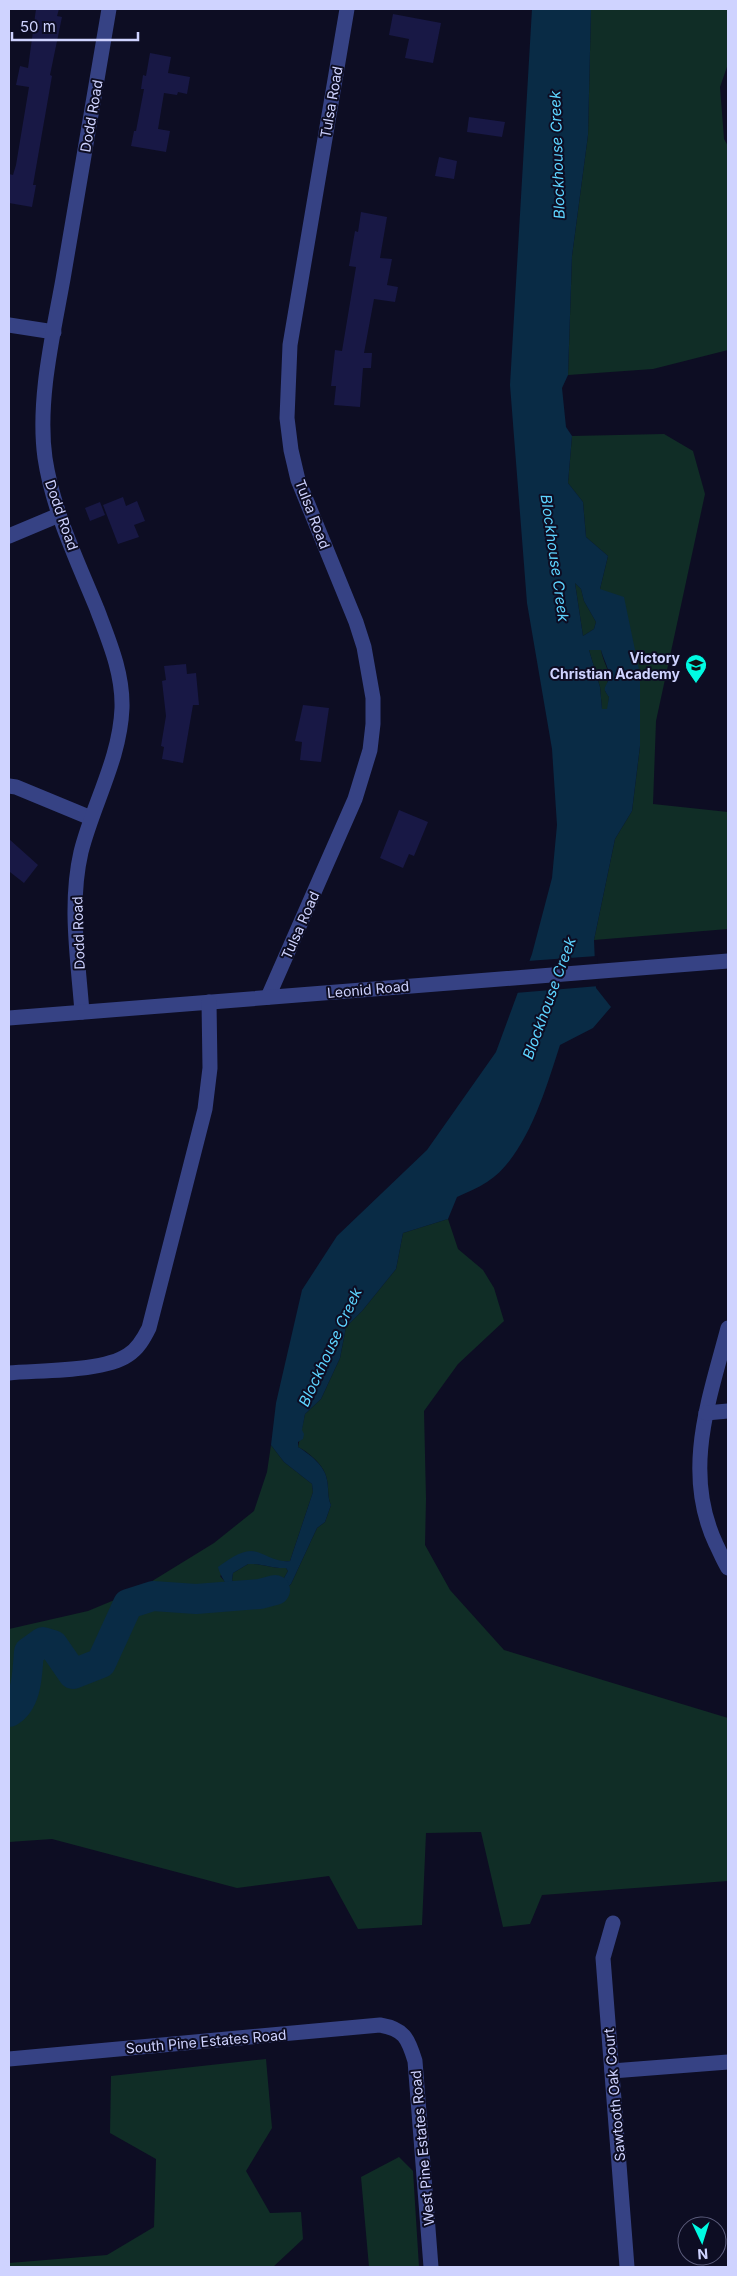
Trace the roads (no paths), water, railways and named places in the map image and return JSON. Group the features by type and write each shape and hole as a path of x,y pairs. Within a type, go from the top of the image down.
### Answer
{"street":[{"name":"Dodd Road","path":"82,1012 75,918 76,884 81,854 91,818 110,770 122,708 120,679 113,651 59,515 49,481 43,429 44,400 54,332 109,9"},
{"name":"Tulsa Road","path":"268,998 355,799 370,750 373,724 373,698 364,647 356,622 298,480 291,450 287,418 290,345 347,9"},
{"path":"9,325 54,332"},
{"path":"9,536 59,515"},
{"path":"9,786 16,787 91,818"},
{"name":"Leonid Road","path":"9,1018 728,961"},
{"path":"9,1373 98,1366 116,1362 130,1354 150,1328 205,1109 210,1068 208,1002"},
{"path":"728,1328 706,1413 700,1454 699,1480 702,1506 710,1530 728,1568"},
{"path":"706,1413 728,1411"},
{"name":"Sawtooth Oak Court","path":"613,1923 603,1958 627,2267"},
{"name":"South Pine Estates Road","path":"9,2059 380,2025 392,2027 402,2032"},
{"name":"West Pine Estates Road","path":"402,2032 410,2046 415,2061 431,2267"},
{"path":"612,2071 728,2062"}],"water":[{"path":"532,9 591,9 588,135 572,256 568,375 562,388 566,427 572,436 568,483 583,502 586,537 608,556 600,589 624,597 640,674 640,746 632,811 615,839 594,940 596,988 611,1007 593,1028 560,1045 533,1120 524,1139 501,1170 484,1184 457,1197 448,1219 403,1233 396,1269 362,1311 346,1327 340,1358 321,1399 305,1414 302,1430 304,1434 303,1439 298,1442 298,1447 316,1461 326,1475 331,1505 325,1522 317,1528 291,1584 281,1593 247,1607 238,1599 222,1577 218,1567 238,1554 247,1551 261,1553 274,1559 290,1561 313,1492 312,1484 284,1462 271,1445 276,1403 302,1290 337,1236 427,1150 496,1052 532,954 552,878 557,825 552,749 527,603 510,385","holes":["575,583 581,589 584,601 596,622 594,629 583,636","589,650 601,650 608,669 609,678 605,688 609,697 607,709 602,709 600,687","248,1564 286,1568 288,1571 284,1578 277,1582 264,1578 267,1586 263,1589 254,1588 251,1585 239,1589 232,1580 233,1573"]}],"waterway":[{"name":"Blockhouse Creek","path":"9,1712 20,1701 23,1693 27,1677 29,1652 43,1642 53,1645 73,1674 101,1663 128,1604 153,1596 196,1599 260,1594 275,1590"}],"place":[{"name":"Victory Christian Academy","path":"696,684"}]}
